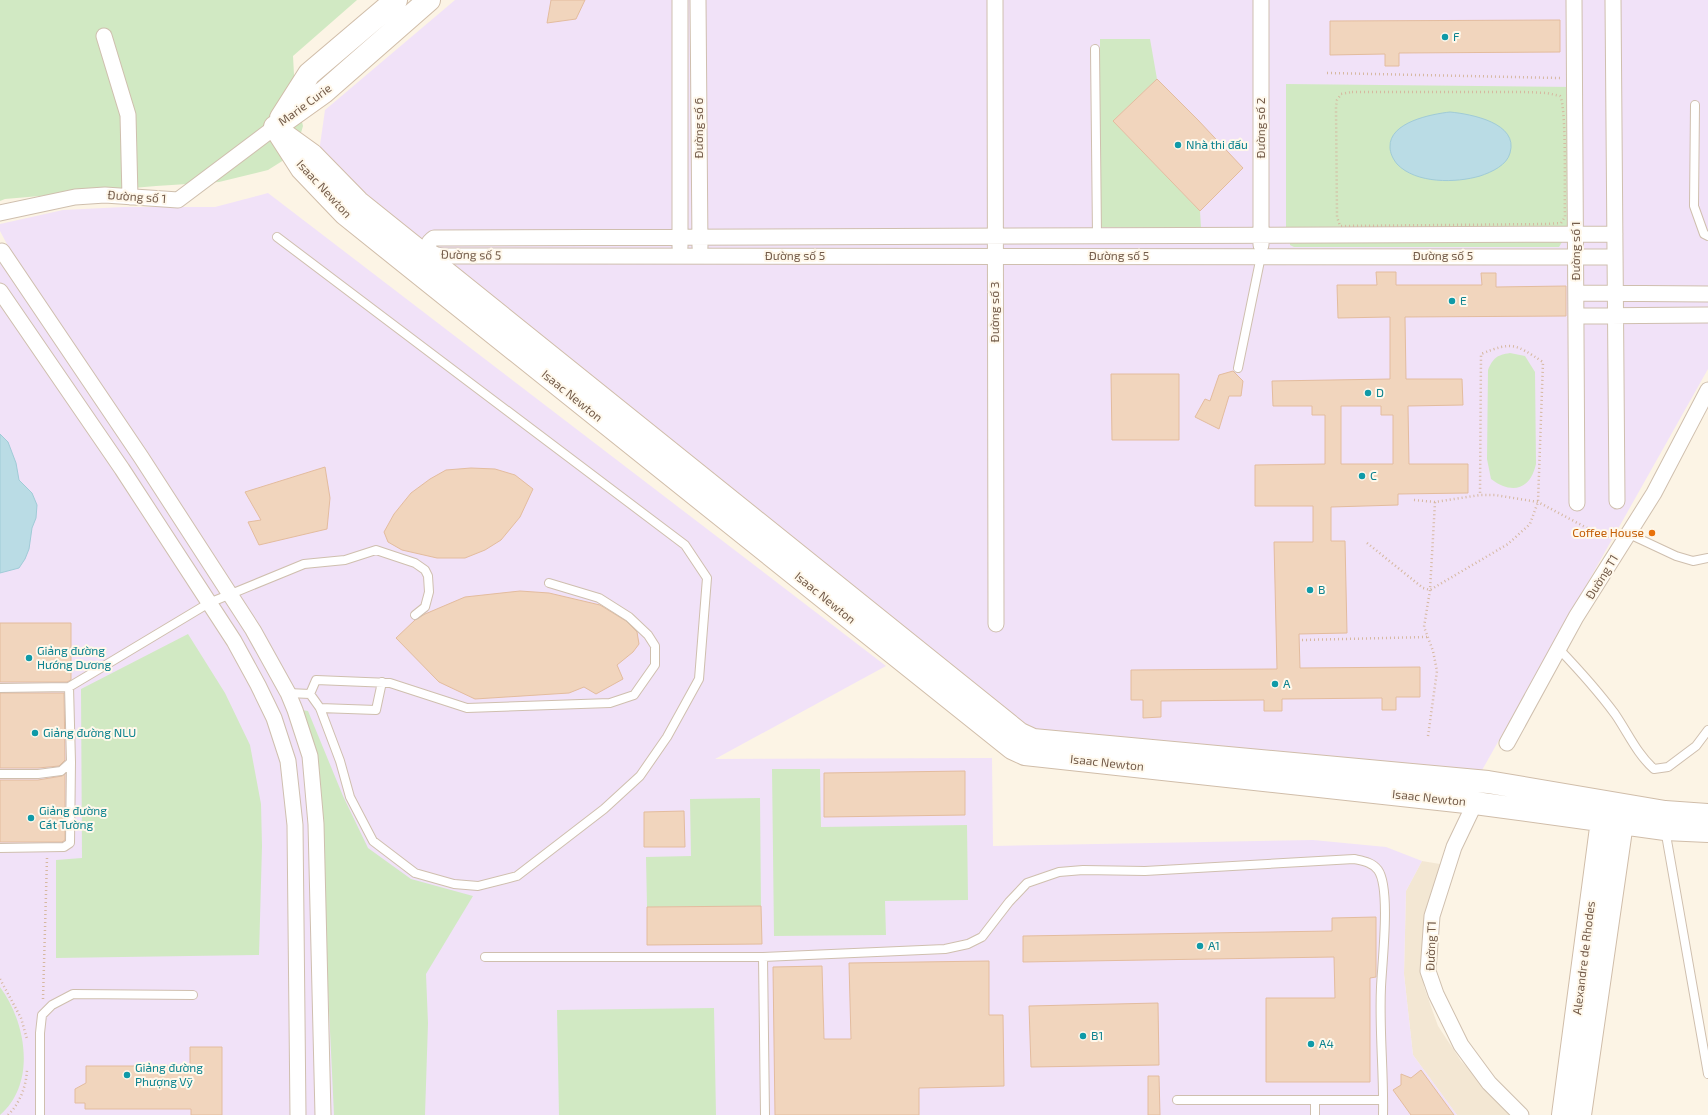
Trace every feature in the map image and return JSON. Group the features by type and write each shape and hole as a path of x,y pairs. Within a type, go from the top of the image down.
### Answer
{"street":[{"name":"Marie Curie","path":"275,127 309,74 396,0"},
{"name":"Marie Curie","path":"275,127 324,92 429,0"},
{"name":"Đường số 6","path":"680,0 680,256"},
{"name":"Đường số 6","path":"698,0 700,256"},
{"name":"Đường số 3","path":"995,0 996,624"},
{"name":"Đường số 2","path":"1261,0 1261,256"},
{"name":"Đường số 1","path":"1574,0 1577,502"},
{"path":"1613,0 1617,501"},
{"path":"104,36 128,115 130,196"},
{"name":"Đường số 1","path":"0,213 75,196 105,194 178,200 275,127"},
{"name":"Isaac Newton","path":"275,127 312,155 364,207 1020,734 1033,740 1488,782 1613,813 1665,829 1708,831"},
{"name":"Isaac Newton","path":"275,127 302,169 345,214 1012,748 1025,754 1475,803 1613,813 1665,812 1708,815"},
{"name":"Đường số 5","path":"1615,234 434,238 430,241 428,247 430,252 435,255 443,256 1615,257"},
{"path":"2,252 141,457 253,630 288,692 310,756 316,824 323,1115"},
{"path":"0,291 122,469 234,641 274,718 288,761 295,825 298,1115"},
{"path":"1576,293 1708,294"},
{"path":"1576,316 1708,315"},
{"name":"Đường T1","path":"1507,743 1576,618 1654,493 1708,390"},
{"path":"1475,803 1488,782"},
{"name":"Đường T1","path":"1475,803 1454,847 1432,916 1428,970 1436,994 1461,1045 1489,1083 1521,1115"},
{"name":"Alexandre de Rhodes","path":"1563,1115 1613,813"},
{"name":"Alexandre de Rhodes","path":"1580,1115 1613,813"}],"lane":[{"path":"1095,49 1097,236"},
{"path":"1695,106 1694,206 1704,234 1708,236"},
{"path":"277,237 685,545 707,578 699,678 667,737 640,776 604,809 517,876 478,886 454,884 415,873 373,841 350,797 340,761 320,708 310,694 288,692"},
{"path":"1238,368 1261,256"},
{"path":"1626,538 1693,561 1708,558"},
{"path":"0,688 68,687 209,603 229,594 304,564 345,560 376,550 416,563 425,570 428,576 429,592 425,607 415,616"},
{"path":"310,694 316,680 390,683 467,708 610,704 634,695 655,664 655,646 648,634 629,617 600,598 550,583"},
{"path":"1559,648 1598,690 1643,759 1654,769 1668,767 1696,746 1708,730"},
{"path":"320,708 376,710 382,682"},
{"path":"0,848 64,847 70,843 71,762 68,687"},
{"path":"0,774 38,774 60,771 71,762"},
{"path":"1665,829 1708,1074"},
{"path":"485,957 763,957 945,949 968,944 982,937 1027,882 1059,872 1083,870 1145,871 1354,859 1370,862 1379,870 1383,884 1385,904 1381,988 1383,1115"},
{"path":"763,957 765,1115"},
{"path":"40,1115 40,1033 42,1015 52,1005 73,994 193,995"},
{"path":"1177,1100 1383,1100"},
{"path":"1315,1100 1315,1115"}],"path":[{"path":"1327,73 1574,78"},
{"path":"1352,92 1531,92 1560,96 1563,100 1565,217 1561,223 1547,224 1340,226 1337,217 1336,106 1337,100 1341,94 1352,92"},
{"path":"1367,544 1423,588 1430,590 1508,544 1530,524 1538,502 1543,362 1519,347 1501,346 1481,354 1480,495"},
{"path":"1414,500 1435,502 1480,495 1495,495 1538,502 1588,528 1626,538"},
{"path":"1428,736 1437,671 1433,651 1424,627 1430,590 1435,502"},
{"path":"1302,640 1427,637"},
{"path":"42,1015 47,848"},
{"path":"0,979 21,1018 28,1045"},
{"path":"8,1115 19,1101 26,1083 27,1064"}],"shaded area":[{"path":"455,0 1708,0 1708,369 1481,772 1035,736 317,166 325,110"},
{"path":"268,193 886,666 715,759 992,758 993,846 1313,840 1386,847 1422,861 1406,891 1404,974 1413,1055 1457,1115 0,1115 0,250 8,246 0,231 0,224 63,210 124,207 215,207"},
{"path":"1422,861 1440,864 1421,950 1424,987 1438,1026 1461,1061 1515,1115 1457,1115 1413,1055 1404,974 1406,891"}],"green space":[{"path":"0,0 357,0 293,56 295,93 303,126 295,153 268,170 219,182 5,199 0,201"},
{"path":"1100,39 1150,39 1157,79 1113,121 1200,211 1201,228 1100,227"},
{"path":"1286,84 1577,87 1573,226 1286,227"},
{"path":"1560,240 1562,242 1559,247 1294,247 1290,245 1290,242"},
{"path":"1510,353 1525,356 1535,372 1536,464 1529,480 1524,485 1512,488 1498,484 1491,479 1487,459 1488,370 1496,358"},
{"path":"188,634 225,693 250,745 261,804 262,846 259,955 56,958 56,860 82,858 81,689"},
{"path":"302,710 308,711 343,796 368,848 411,879 473,896 426,974 428,1023 425,1115 334,1115 317,757"},
{"path":"772,769 820,769 821,827 967,825 968,900 885,901 886,935 774,936"},
{"path":"760,798 761,906 647,907 646,857 691,856 690,799"},
{"path":"0,987 9,1001 16,1017 24,1052 23,1070 19,1086 12,1102 0,1115"},
{"path":"714,1008 716,1115 559,1115 557,1010"}],"water":[{"path":"1450,112 1481,118 1501,127 1507,134 1511,143 1510,153 1506,161 1494,170 1480,176 1448,181 1415,175 1405,171 1397,164 1392,156 1390,147 1392,138 1396,131 1404,125 1423,117"},
{"path":"0,434 8,442 16,463 19,480 32,493 37,505 36,518 32,528 29,549 25,559 19,568 0,573"}],"building":[{"path":"551,0 585,0 576,19 547,23"},
{"name":"F","path":"1560,20 1560,52 1399,53 1399,66 1385,66 1385,54 1330,55 1330,21"},
{"name":"Nhà thi đấu","path":"1157,79 1243,168 1200,211 1113,121"},
{"path":"1376,272 1396,272 1396,285 1482,285 1481,273 1496,273 1496,287 1566,286 1566,316 1405,317 1406,379 1462,379 1463,405 1408,406 1409,464 1468,464 1468,493 1398,494 1398,505 1331,507 1331,541 1345,541 1347,633 1299,634 1300,668 1420,667 1420,697 1396,697 1396,710 1382,710 1382,698 1282,699 1282,711 1264,711 1264,700 1161,701 1161,717 1143,718 1143,700 1131,700 1131,670 1277,669 1274,542 1313,542 1313,506 1255,506 1255,465 1325,464 1325,415 1312,415 1312,406 1273,406 1272,381 1390,379 1390,317 1338,318 1337,285 1377,285","holes":["1341,406 1381,406 1381,415 1393,415 1393,464 1341,464"]},
{"path":"1233,371 1243,381 1241,396 1229,396 1219,429 1195,417 1205,399 1210,401 1219,375"},
{"path":"1111,374 1179,374 1179,440 1112,440"},
{"path":"325,467 330,498 327,529 259,545 248,522 261,520 245,492"},
{"path":"471,468 495,469 515,475 533,489 520,517 501,540 485,550 465,558 437,558 402,550 388,542 384,532 394,514 411,493 430,479 446,470"},
{"path":"520,591 549,593 600,605 626,621 637,632 639,644 633,652 617,665 623,679 596,694 584,687 569,693 475,699 439,682 396,638 415,620 425,614 465,597"},
{"path":"0,623 71,623 71,680 67,682 0,682"},
{"path":"0,693 64,693 65,760 59,766 38,768 0,768"},
{"path":"965,771 965,815 824,817 824,773"},
{"name":"Giảng đường Cát Tường","path":"65,774 65,840 62,842 0,842 0,780 38,780 62,776"},
{"path":"684,811 685,847 644,847 644,812"},
{"path":"761,906 762,944 647,945 647,907"},
{"path":"1376,917 1376,977 1370,978 1370,1082 1266,1082 1266,998 1335,998 1334,957 1023,962 1023,936 1332,931 1332,918"},
{"path":"989,961 989,1015 1003,1015 1004,1086 919,1088 919,1115 775,1115 773,967 822,966 824,1039 851,1039 849,963"},
{"name":"B1","path":"1158,1003 1159,1065 1031,1067 1029,1006"},
{"name":"Giảng đường Phượng Vỹ","path":"190,1047 222,1047 222,1115 191,1115 191,1109 85,1109 85,1103 75,1103 75,1089 86,1083 86,1066 190,1066"},
{"path":"1421,1070 1454,1115 1411,1115 1393,1090 1401,1085 1401,1074 1411,1078"},
{"path":"1148,1076 1159,1076 1160,1115 1148,1115"}],"place":[{"name":"F","path":"1445,37"},
{"name":"Nhà thi đấu","path":"1178,145"},
{"name":"E","path":"1452,301"},
{"name":"D","path":"1368,393"},
{"name":"C","path":"1362,476"},
{"name":"Coffee House","path":"1652,533"},
{"name":"B","path":"1310,590"},
{"name":"Giảng đường Hướng Dương","path":"29,658"},
{"name":"A","path":"1275,684"},
{"name":"Giảng đường NLU","path":"35,733"},
{"name":"Giảng đường Cát Tường","path":"31,818"},
{"name":"A1","path":"1200,946"},
{"name":"B1","path":"1083,1036"},
{"name":"A4","path":"1311,1044"},
{"name":"Giảng đường Phượng Vỹ","path":"127,1075"}]}
